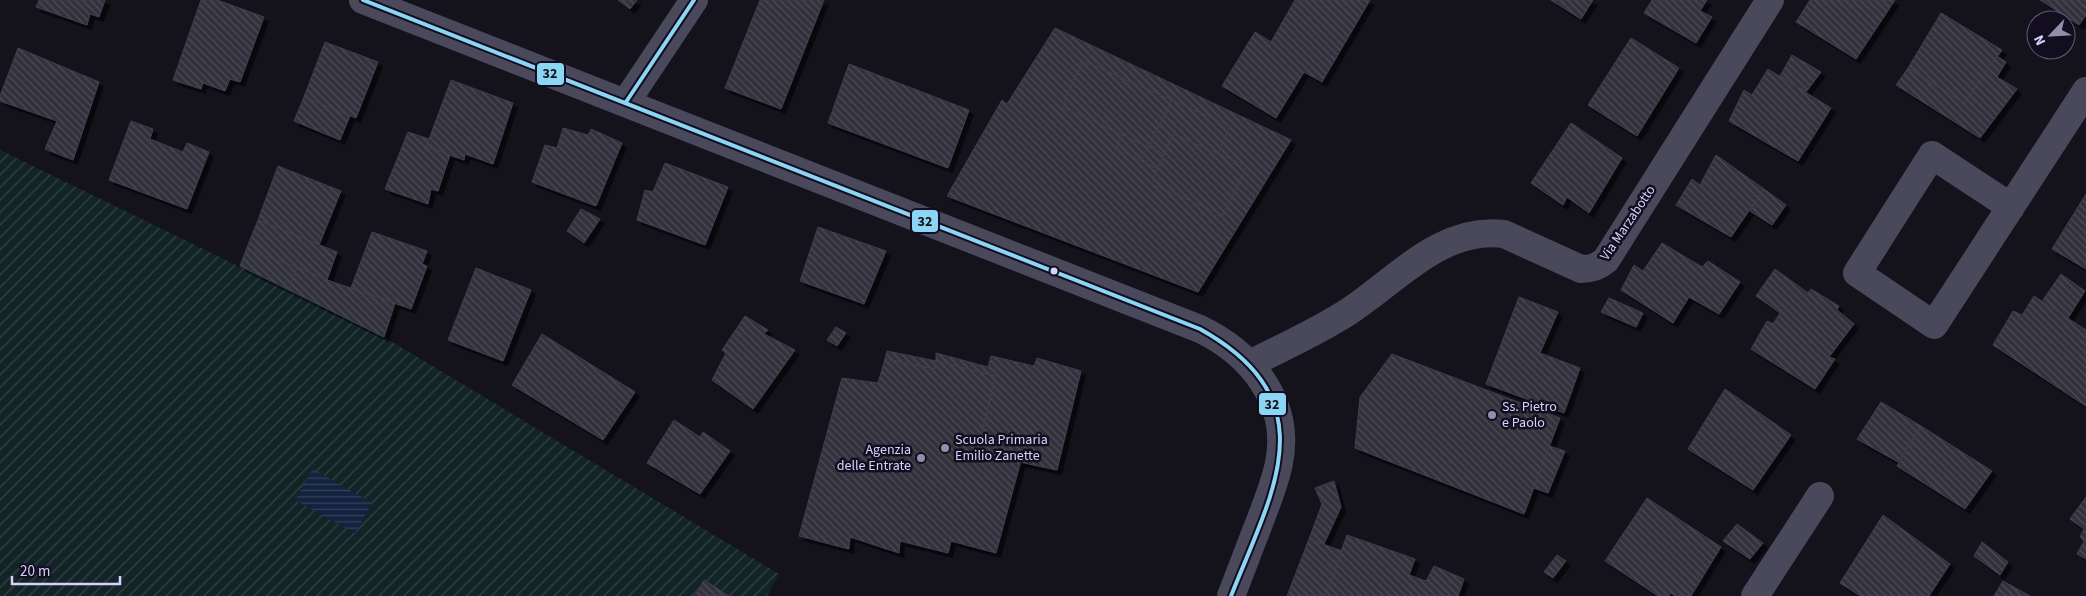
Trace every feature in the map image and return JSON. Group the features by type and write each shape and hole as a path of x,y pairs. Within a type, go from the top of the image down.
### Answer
{"street":[{"path":"363,0 1200,329 1236,350 1256,372 1274,403 1279,422 1279,462 1272,488 1231,596"},
{"path":"626,102 694,0"},
{"name":"Via Marzabotto","path":"1256,372 1365,300 1409,266 1447,244 1465,237 1492,232 1504,234 1581,268 1590,269 1599,266 1606,260 1770,0"},
{"path":"2011,207 1932,155 1857,273 1934,325 2011,207 2086,91"},
{"path":"1755,596 1820,496"}],"shaded area":[{"path":"0,150 384,337 779,574 767,596 0,596"}],"water":[{"path":"313,469 372,503 355,533 295,500"}],"building":[{"path":"39,0 105,0 99,17 90,14 87,25 36,7"},
{"path":"201,0 217,0 264,17 240,82 230,79 225,91 203,83 201,89 173,80"},
{"path":"618,0 637,0 630,9"},
{"path":"760,0 824,0 781,109 725,88"},
{"path":"1295,0 1370,0 1322,82 1304,72 1276,118 1222,86 1255,32 1271,42"},
{"path":"1551,0 1593,0 1581,19"},
{"path":"1652,0 1707,0 1700,11 1712,17 1696,43 1644,13"},
{"path":"1810,0 1895,0 1856,59 1796,22"},
{"path":"2040,0 2086,0 2086,15 2079,25 2076,23 2076,10 2056,10"},
{"path":"1941,13 2002,50 1964,103 1908,68"},
{"path":"1055,28 1291,140 1198,292 947,196 1002,100 1007,104"},
{"path":"1631,38 1679,68 1637,136 1588,105"},
{"path":"325,42 378,62 356,118 304,97"},
{"path":"18,48 99,82 73,160 45,149 57,121 0,101 0,96"},
{"path":"1792,55 1821,72 1806,92 1780,76"},
{"path":"1997,56 2006,62 1997,77 2017,89 1980,138 1896,85 1908,68 1964,103"},
{"path":"1083,61 1172,100 1148,147 1062,107"},
{"path":"849,64 969,110 948,168 828,123"},
{"path":"1768,69 1831,108 1798,161 1729,121 1744,90 1752,95"},
{"path":"451,80 513,103 493,164 465,154 464,160 426,147"},
{"path":"304,97 350,116 340,140 294,121"},
{"path":"1172,100 1230,126 1218,154 1173,134 1164,154 1148,147"},
{"path":"131,121 153,129 150,139 183,152 187,143 209,152 187,209 109,180"},
{"path":"1571,123 1622,158 1589,213 1567,197 1563,205 1531,183"},
{"path":"563,128 588,135 591,129 622,143 596,206 532,182 545,145 557,148"},
{"path":"408,132 429,139 426,147 450,155 438,191 431,189 428,204 385,189"},
{"path":"1173,134 1247,166 1223,215 1151,184"},
{"path":"1122,135 1164,154 1158,169 1116,149"},
{"path":"1716,155 1764,189 1731,237 1676,205 1692,179 1700,185"},
{"path":"665,163 728,187 705,245 637,220 645,190 653,192"},
{"path":"278,166 341,191 319,245 258,220"},
{"path":"1764,189 1786,205 1772,225 1750,211"},
{"path":"2086,194 2086,269 2052,249"},
{"path":"581,209 600,219 584,243 567,231"},
{"path":"258,220 337,252 327,280 246,250"},
{"path":"818,227 886,251 864,304 800,281"},
{"path":"372,232 427,251 422,264 427,266 411,309 351,288"},
{"path":"1662,243 1702,267 1708,261 1740,282 1719,314 1689,297 1673,323 1621,290 1634,265 1643,271"},
{"path":"246,250 297,267 289,290 240,266"},
{"path":"297,267 327,280 395,303 384,337 289,290"},
{"path":"476,268 531,290 503,361 448,340"},
{"path":"1775,269 1808,293 1811,289 1839,306 1837,310 1854,324 1829,357 1835,359 1815,389 1751,349 1767,321 1773,324 1780,313 1756,296"},
{"path":"2061,274 2085,291 2068,318 2043,300"},
{"path":"2034,296 2086,330 2086,406 1993,345 2013,311 2022,315"},
{"path":"1519,297 1558,312 1540,353 1580,368 1564,413 1486,384"},
{"path":"1609,298 1643,313 1636,327 1601,312"},
{"path":"745,316 768,330 764,334 795,350 753,409 712,380 726,353 722,350"},
{"path":"836,327 846,333 837,346 827,340"},
{"path":"542,334 635,392 603,440 512,385"},
{"path":"887,351 936,361 934,369 885,359"},
{"path":"936,353 988,367 991,356 1034,366 1037,358 1081,371 1057,470 1020,462 1023,453 980,442 995,376 936,361"},
{"path":"1392,354 1560,418 1524,514 1355,448 1360,397"},
{"name":"Agenzia delle Entrate","path":"885,359 934,369 936,361 995,376 980,442 1023,453 996,553 951,541 948,553 900,541 899,553 850,537 849,549 799,536 842,378 878,383"},
{"path":"1725,389 1791,435 1753,490 1688,449"},
{"path":"1881,402 1921,426 1898,462 1857,439"},
{"path":"674,420 700,437 703,432 730,451 700,494 647,463"},
{"path":"1921,426 1992,471 1965,509 1897,466"},
{"path":"1549,446 1565,451 1548,493 1534,488"},
{"path":"1334,481 1341,507 1324,544 1309,539 1322,504 1315,488"},
{"path":"2086,497 2086,559 2077,554 2084,541 2080,537 2084,529 2070,519"},
{"path":"1647,498 1721,547 1691,596 1675,596 1671,593 1669,596 1658,596 1605,561"},
{"path":"1883,515 1950,564 1929,596 1860,596 1840,583"},
{"path":"1737,524 1763,543 1750,559 1723,541"},
{"path":"1347,535 1415,559 1409,575 1426,581 1434,566 1464,579 1458,596 1325,596"},
{"path":"1309,539 1342,551 1325,596 1287,596"},
{"path":"1982,542 2008,562 2000,575 1974,556"},
{"path":"1557,555 1566,561 1553,578 1544,572"},
{"path":"704,580 729,596 695,596"},
{"path":"2003,581 2030,596 1994,596"}],"transit line":[{"name":"32","path":"363,0 1200,329 1240,357 1265,386 1278,417 1280,450 1274,484 1262,520 1231,596"},
{"name":"32","path":"626,102 694,0"}],"place":[{"name":"Ss. Pietro e Paolo","path":"1492,415"},
{"name":"Scuola Primaria Emilio Zanette","path":"945,448"},
{"name":"Agenzia delle Entrate","path":"921,458"}]}
